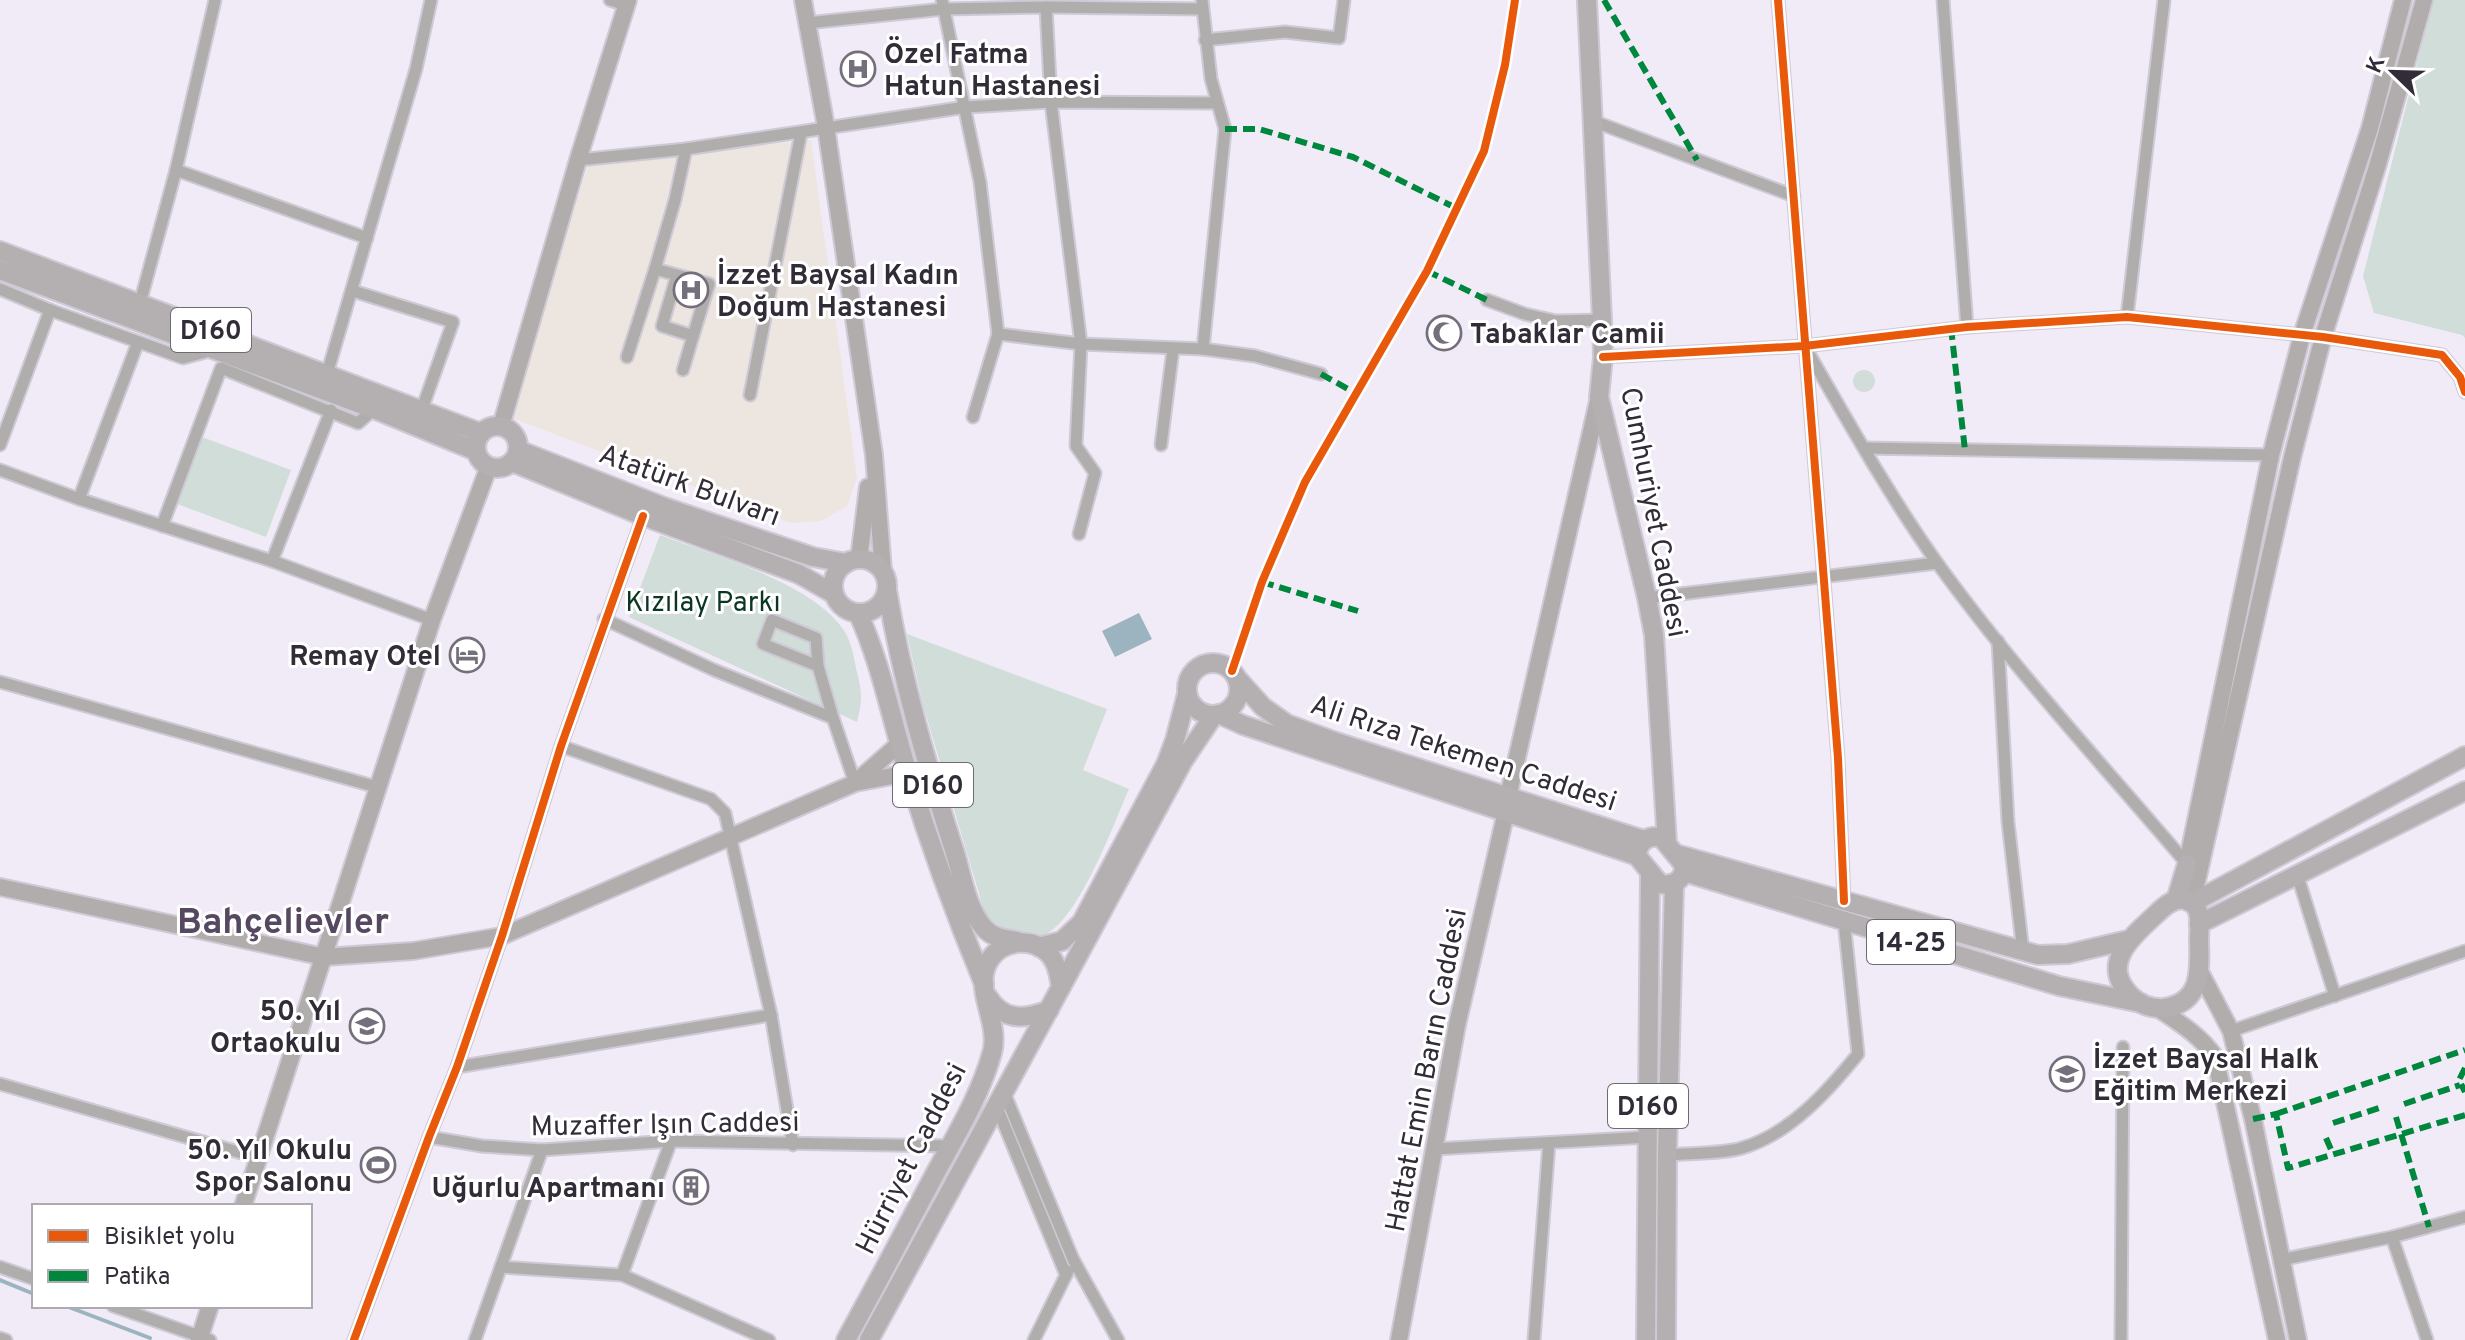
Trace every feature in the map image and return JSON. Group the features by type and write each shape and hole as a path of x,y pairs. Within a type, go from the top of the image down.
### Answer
{"main road":[{"path":"803,0 826,127 874,455 883,571"},
{"name":"Cumhuriyet Caddesi","path":"1587,0 1602,320 1603,357 1599,397 1654,635 1671,849"},
{"path":"2184,901 2187,864 2271,455 2302,335 2370,128 2403,0"},
{"path":"2184,901 2323,337 2377,167 2424,0"},
{"path":"501,426 621,2"},
{"name":"D160","path":"0,251 422,409"},
{"name":"D160","path":"0,270 374,409"},
{"name":"Hattat Emin Barın Caddesi","path":"1399,1340 1457,1025 1599,397"},
{"path":"374,409 479,442"},
{"path":"422,409 479,442"},
{"path":"501,426 515,437 515,456 500,468 481,461 479,442 491,427 501,426"},
{"path":"868,426 868,498 853,561 835,578 834,594 843,607 858,613 877,607 887,590"},
{"name":"Atatürk Bulvarı","path":"515,456 813,557 853,561"},
{"name":"Atatürk Bulvarı","path":"515,456 643,516 799,574 834,594"},
{"path":"244,1204 432,620 489,466"},
{"path":"853,561 874,563 883,571"},
{"name":"D160","path":"883,571 920,742 970,900 984,928 996,938 1034,945"},
{"name":"D160","path":"858,613 871,645 908,773 985,989"},
{"path":"1049,1010 1025,1018 1002,1013 993,1005 985,989 988,961 996,952 1016,942 1034,945 1062,941 1082,922 1166,764 1192,673 1204,664 1226,666 1236,677 1239,692 1227,711 1217,714 1202,713 1194,708 1187,694"},
{"name":"Ali Rıza Tekemen Caddesi","path":"1236,677 1263,707 1287,724 1507,804"},
{"name":"Ali Rıza Tekemen Caddesi","path":"1217,714 1243,725 1507,804 1640,848 1654,836 1661,837 1671,849"},
{"name":"Hürriyet Caddesi","path":"869,1340 1183,761 1217,714"},
{"path":"855,783 899,744"},
{"name":"14-25","path":"1671,849 2023,952 2068,954 2128,940 2170,902 2184,901 2465,756"},
{"path":"0,887 324,957 413,951 502,936 855,783 908,773"},
{"path":"2199,924 2465,791"},
{"path":"1640,848 1650,872 1660,884 1679,878 1684,865 1671,849"},
{"name":"D160","path":"1646,1340 1650,872"},
{"name":"D160","path":"1666,1340 1667,1155 1679,878"},
{"name":"14-25","path":"1679,878 1844,921 2059,986 2148,1005"},
{"path":"2148,1005 2175,1005 2196,986 2200,972 2197,909 2184,901"},
{"path":"2128,940 2120,955 2118,968 2126,992 2195,1033 2215,1057 2277,1340"},
{"path":"1034,945 1049,954 1056,964 1061,987"},
{"path":"2200,972 2231,1031 2253,1119 2298,1340"},
{"name":"Hürriyet Caddesi","path":"846,1340 982,1083 995,1046 985,989"},
{"path":"203,1339 210,1308"}],"street":[{"path":"140,303 176,170 215,0"},
{"path":"327,374 416,69 431,0"},
{"path":"1205,40 1285,32 1339,38 1344,0"},
{"path":"1778,0 1825,578 1838,758 1844,901"},
{"path":"1943,0 1967,327"},
{"path":"2127,317 2164,0"},
{"path":"807,23 943,5 1202,4 1216,103 1225,129 1203,349"},
{"path":"943,5 980,182 998,334 973,417"},
{"path":"1046,7 1051,102 1081,344 1076,446 1095,473 1079,534"},
{"path":"578,160 686,149 966,107 1051,102 1216,103"},
{"path":"1593,121 1794,196"},
{"path":"750,395 801,133"},
{"path":"627,357 675,200 686,149"},
{"path":"176,170 367,238"},
{"path":"655,269 709,284 683,370"},
{"path":"677,275 662,326 693,336"},
{"path":"0,289 183,358 214,349"},
{"path":"353,291 453,322 422,409"},
{"path":"1487,300 1556,321 1602,320"},
{"path":"0,445 50,310"},
{"path":"1603,357 1804,346 1967,327 2127,317 2323,337 2442,355 2460,377 2465,392"},
{"path":"998,334 1081,344 1203,349 1255,356 1321,374"},
{"path":"79,499 138,342"},
{"path":"1804,346 1937,563 1998,641 2187,864"},
{"path":"1161,445 1173,349"},
{"path":"162,526 221,368 358,423 374,409"},
{"path":"272,561 331,410"},
{"path":"1864,448 2271,455"},
{"path":"0,470 79,499 272,561 432,620"},
{"path":"354,1340 457,1067 502,936 561,746 643,516"},
{"path":"1647,598 1937,563"},
{"path":"604,619 714,670 833,718"},
{"path":"818,666 763,644 772,620 816,638 818,666 855,783"},
{"path":"1998,641 2008,822 2023,952"},
{"path":"0,682 377,787"},
{"path":"561,746 711,799 725,813 771,1015 793,1145"},
{"path":"2297,874 2335,996"},
{"path":"1667,1155 1741,1149 1779,1130 1830,1089 1858,1054 1844,921"},
{"path":"2231,1031 2465,951"},
{"path":"457,1067 771,1015"},
{"path":"2121,1340 2123,1047"},
{"path":"0,1084 259,1158"},
{"path":"1000,1099 1073,1259 1118,1340"},
{"path":"1000,1099 1066,1275"},
{"name":"Muzaffer Işın Caddesi","path":"429,1137 482,1146 542,1150 671,1141 950,1146"},
{"path":"1434,1149 1648,1137"},
{"path":"622,1275 671,1141"},
{"path":"1534,1340 1549,1143"},
{"path":"475,1340 542,1150"},
{"path":"2280,1260 2392,1237 2465,1217"},
{"path":"2392,1237 2427,1340"},
{"path":"1034,1340 1073,1259"},
{"path":"0,1267 32,1278"},
{"path":"501,1267 622,1275 769,1340"},
{"path":"118,1308 203,1339"},
{"path":"0,1338 6,1340"}],"shaded area":[{"name":"İzzet Baysal Kadın Doğum Hastanesi","path":"811,140 857,478 847,506 821,521 791,523 512,418 589,161"}],"green space":[{"path":"2433,0 2465,0 2465,338 2374,313 2363,276"},
{"path":"1864,370 1872,373 1875,381 1872,389 1864,392 1856,389 1853,381 1856,373"},
{"path":"202,437 291,470 266,537 177,504"},
{"name":"Kızılay Parkı","path":"660,535 787,585 830,614 845,632 853,654 861,695 857,722 629,617"},
{"path":"907,634 1107,709 1083,770 1129,789 1092,874 1065,917 1051,931 1037,937 1023,936 986,917 923,705"}],"water":[{"path":"1139,613 1152,639 1115,657 1102,631"}],"waterway":[{"path":"0,1280 32,1293"},
{"path":"71,1308 150,1338"}],"marked path":[{"path":"1604,0 1697,160"},
{"path":"1225,129 1259,129 1353,157 1456,208"},
{"path":"1427,271 1487,300"},
{"path":"1951,328 1965,450"},
{"path":"1321,374 1357,394"},
{"path":"1262,582 1358,611"},
{"path":"2276,1114 2465,1050"},
{"path":"2465,1068 2459,1080 2465,1092"},
{"path":"2404,1104 2460,1085"},
{"path":"2333,1123 2379,1108"},
{"path":"2253,1119 2276,1114 2288,1168 2465,1115"},
{"path":"2396,1117 2429,1227"},
{"path":"2326,1138 2333,1154"}],"cycle path":[{"path":"1232,671 1262,582 1305,482 1427,271 1484,151 1505,65 1515,0"},
{"path":"1778,0 1838,758 1844,901"},
{"path":"1603,357 1804,346 1967,327 2127,317 2323,337 2442,355 2460,377 2465,392"},
{"path":"354,1340 457,1067 502,936 561,746 643,516"}],"place":[{"name":"Özel Fatma Hatun Hastanesi","path":"858,69"},
{"name":"İzzet Baysal Kadın Doğum Hastanesi","path":"691,290"},
{"name":"Tabaklar Camii","path":"1444,333"},
{"name":"Remay Otel","path":"467,655"},
{"name":"50. Yıl Ortaokulu","path":"367,1026"},
{"name":"İzzet Baysal Halk Eğitim Merkezi","path":"2067,1074"},
{"name":"50. Yıl Okulu Spor Salonu","path":"378,1165"},
{"name":"Uğurlu Apartmanı","path":"691,1187"}],"district":[{"name":"Bahçelievler","path":"283,920"}]}
